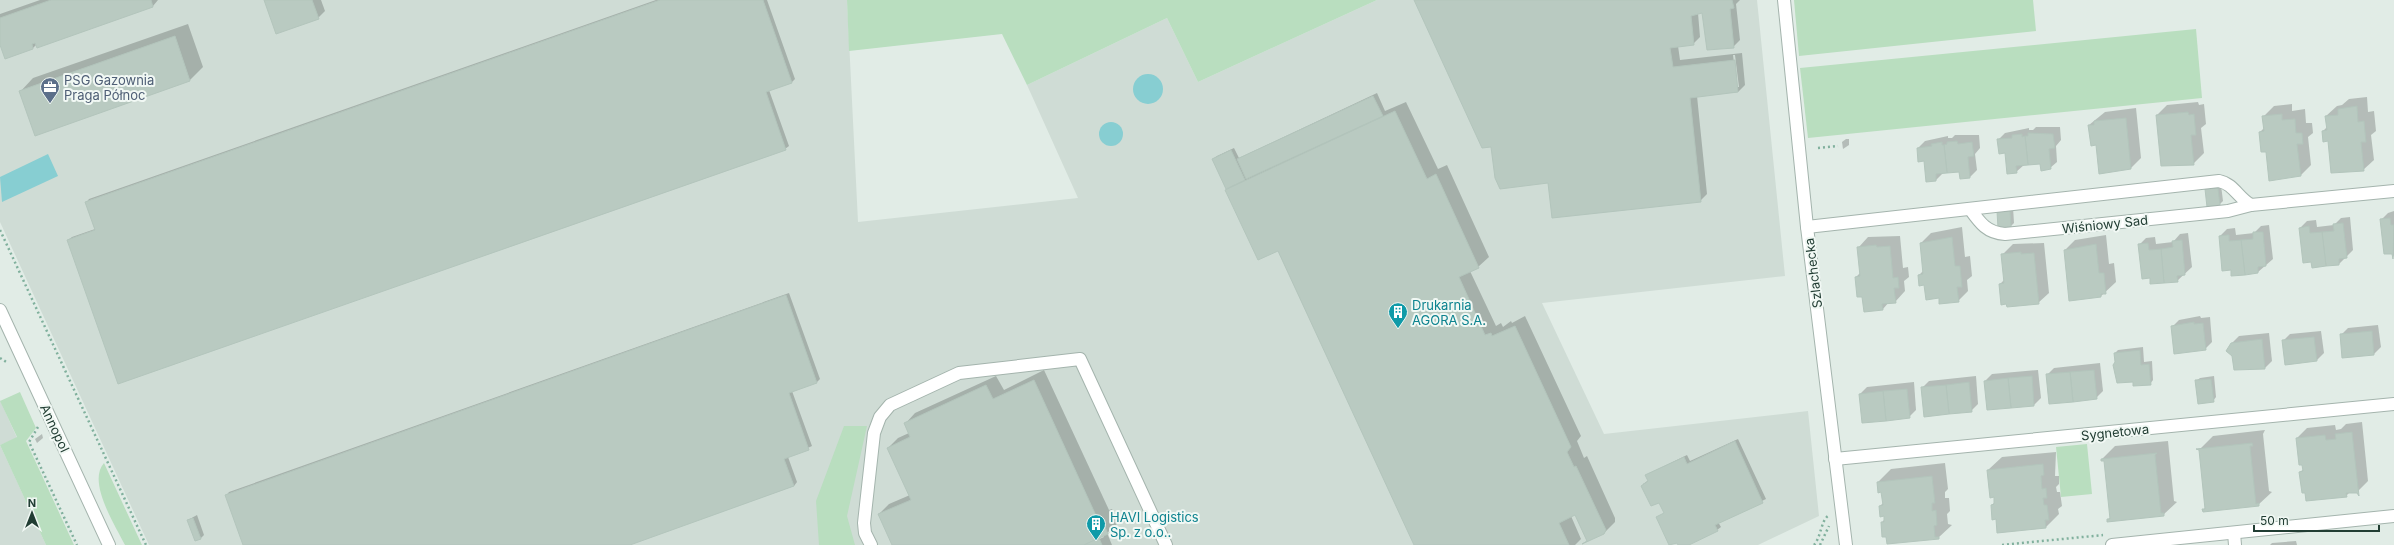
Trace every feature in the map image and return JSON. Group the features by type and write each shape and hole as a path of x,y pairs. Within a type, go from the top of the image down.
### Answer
{"street":[{"name":"Szlachecka","path":"1784,0 1807,227 1846,545"},
{"path":"1807,227 1970,209 1996,204 2219,181 2232,186 2242,200 2251,205"},
{"name":"Wiśniowy Sad","path":"1970,209 1982,226 1993,234 2005,234 2228,211 2251,205 2393,188"},
{"name":"Annopol","path":"0,310 109,545"},
{"path":"871,545 865,533 864,523 874,433 880,417 890,405 959,373 1080,359 1166,545"},
{"name":"Sygnetowa","path":"1835,459 2394,404"},
{"path":"2112,545 2235,539 2394,516"}],"path":[{"path":"1818,148 1838,146"},
{"path":"0,230 146,545"},
{"path":"0,358 10,365"},
{"path":"35,421 38,428 29,442 77,545"},
{"path":"1814,545 1820,536 1824,520 1831,514"},
{"path":"1820,545 1833,522"}],"shaded area":[{"path":"0,0 847,0 858,222 1078,198 1027,85 1167,18 1198,82 1377,0 1757,0 1785,276 1542,303 1604,434 1808,411 1819,516 1758,545 149,545 0,222"},
{"path":"0,400 17,438 0,445"},
{"path":"0,445 13,473 46,545 0,545"}],"green space":[{"path":"847,0 1377,0 1198,82 1167,18 1027,85 1002,34 849,51"},
{"path":"1794,0 2033,0 2036,31 1799,56"},
{"path":"2196,29 2202,98 1808,138 1800,68"},
{"path":"20,392 36,428 26,441 74,545 46,545 0,445 17,437 0,401"},
{"path":"844,426 867,426 847,516 855,545 819,545 816,501"},
{"path":"2087,444 2092,494 2061,497 2056,447"},
{"path":"104,463 142,545 125,545 109,515 104,504 99,481 100,471"}],"water":[{"path":"1148,74 1154,75 1162,83 1162,95 1154,103 1148,104 1142,103 1134,95 1133,89 1134,83 1142,75"},
{"path":"1111,122 1116,123 1122,129 1122,139 1116,145 1111,146 1106,145 1100,139 1099,134 1100,129 1106,123"},
{"path":"48,154 58,176 2,202 0,177"}],"building":[{"path":"51,0 151,0 153,7 37,48 35,43 32,44 33,49 5,59 0,45 0,18"},
{"path":"264,0 312,0 319,19 276,34"},
{"path":"660,0 763,0 792,83 766,92 786,150 118,384 67,240 95,230 85,202"},
{"path":"1414,0 1732,0 1734,8 1730,9 1734,48 1707,50 1702,13 1691,16 1694,45 1670,48 1673,67 1735,60 1738,92 1690,98 1701,202 1552,218 1548,183 1500,189 1495,178 1491,147 1482,148"},
{"path":"175,36 190,81 35,136 19,91"},
{"path":"1373,96 1383,116 1246,179 1237,159"},
{"path":"2357,106 2358,122 2364,121 2366,142 2361,142 2364,171 2331,173 2328,141 2323,142 2322,131 2327,130 2325,116 2338,115 2338,109"},
{"name":"Drukarnia AGORA S.A.","path":"1395,111 1427,179 1436,174 1479,268 1459,277 1485,335 1491,333 1492,336 1515,326 1571,447 1567,452 1574,467 1576,466 1606,530 1604,534 1582,544 1587,541 1575,515 1559,523 1569,545 1414,545 1278,251 1258,260 1225,190"},
{"path":"2188,112 2189,115 2194,114 2196,135 2191,135 2194,165 2161,166 2156,115"},
{"path":"2282,114 2282,120 2295,119 2296,133 2302,133 2303,144 2297,144 2301,176 2269,181 2266,152 2261,152 2259,132 2264,131 2262,116"},
{"path":"2126,118 2131,169 2099,174 2096,145 2091,146 2088,125 2094,125 2094,121"},
{"path":"2028,133 2053,134 2055,148 2049,149 2051,169 2041,171 2040,164 2028,165 2025,136 2028,136"},
{"path":"2022,134 2022,137 2025,136 2028,165 2016,166 2017,173 2007,174 2005,153 1999,154 1997,139 2012,138 2012,135"},
{"path":"1957,141 1958,144 1972,142 1974,156 1968,157 1970,178 1960,179 1959,172 1947,173 1944,145 1947,144 1947,142"},
{"path":"1942,142 1942,145 1944,145 1947,173 1936,174 1936,181 1926,182 1924,161 1918,162 1917,148 1932,146 1931,144"},
{"path":"1231,150 1245,180 1226,189 1212,159"},
{"path":"2218,188 2220,205 2207,207 2205,189"},
{"path":"2010,210 2011,227 1998,228 1997,211"},
{"path":"2390,218 2391,225 2394,225 2393,259 2392,254 2384,254 2380,219"},
{"path":"2343,223 2347,258 2339,259 2339,265 2326,266 2322,232 2334,231 2333,224"},
{"path":"2309,226 2310,233 2322,232 2326,266 2312,268 2311,262 2303,263 2299,228"},
{"path":"2253,232 2263,232 2266,266 2258,267 2258,273 2245,275 2241,240 2253,239"},
{"path":"2229,235 2229,241 2241,240 2245,275 2231,276 2231,270 2222,271 2219,236"},
{"path":"1952,237 1955,266 1960,266 1962,287 1957,287 1959,302 1939,304 1939,298 1926,300 1924,285 1919,286 1918,275 1923,274 1920,243"},
{"path":"2182,240 2185,275 2177,276 2178,282 2164,283 2161,249 2173,247 2172,241"},
{"path":"2148,243 2149,250 2161,249 2164,283 2150,284 2150,278 2142,279 2138,244"},
{"path":"2096,244 2099,273 2104,273 2106,294 2101,294 2101,297 2069,301 2064,250"},
{"path":"1876,245 1877,247 1890,246 1893,278 1898,277 1899,288 1894,288 1896,303 1882,304 1883,310 1864,312 1862,297 1857,297 1855,277 1860,276 1857,247"},
{"path":"2021,252 2021,254 2034,253 2039,304 2007,307 2006,304 2001,305 1999,284 2004,283 2001,254"},
{"path":"786,295 817,383 789,393 809,450 784,459 794,486 630,545 243,545 225,495"},
{"path":"2194,322 2194,324 2203,323 2206,350 2174,354 2171,326"},
{"path":"2372,331 2374,355 2342,358 2340,334"},
{"path":"2314,337 2317,361 2285,365 2282,340"},
{"path":"2262,339 2265,369 2234,370 2232,356 2226,351 2231,343"},
{"path":"2140,350 2141,365 2149,364 2151,385 2133,386 2133,382 2117,383 2113,365 2115,362 2114,353"},
{"path":"2094,370 2097,399 2073,402 2070,372"},
{"path":"2070,372 2073,402 2049,404 2046,374"},
{"path":"2032,376 2034,406 2011,408 2008,378"},
{"path":"2008,378 2011,408 1987,410 1984,381"},
{"path":"2211,379 2214,402 2198,404 2195,380"},
{"path":"1034,380 1098,520 1101,518 1108,534 1084,545 892,545 878,514 911,500 887,448 910,437 904,423 986,385 993,399"},
{"path":"1969,382 1972,412 1949,414 1946,385"},
{"path":"1946,385 1949,414 1924,417 1921,387"},
{"path":"1907,389 1910,418 1886,421 1883,391"},
{"path":"1883,391 1886,421 1862,423 1859,394"},
{"path":"2352,432 2359,496 2357,493 2346,493 2347,497 2306,501 2305,493 2302,493 2299,472 2303,471 2302,465 2299,465 2296,438 2325,435 2326,440 2336,439 2335,434"},
{"path":"1735,441 1763,503 1715,525 1718,531 1689,545 1678,545 1677,543 1669,545 1656,517 1664,513 1659,503 1651,506 1641,486 1648,481 1645,475 1684,457 1687,464"},
{"path":"2252,443 2253,446 2250,446 2256,504 2259,503 2259,506 2203,512 2202,509 2205,509 2199,450 2196,449"},
{"path":"2157,453 2155,455 2161,513 2164,513 2164,516 2107,522 2107,519 2110,519 2104,461 2101,461 2101,459"},
{"path":"2043,464 2044,475 2041,476 2042,489 2046,488 2047,498 2043,498 2044,505 2047,505 2049,520 2045,520 2046,528 1997,533 1996,519 1992,520 1991,505 1994,504 1994,497 1990,498 1987,470"},
{"path":"1932,476 1935,503 1932,503 1932,511 1936,510 1937,525 1934,526 1935,537 1939,537 1939,539 1887,544 1886,537 1882,537 1881,522 1884,522 1884,516 1880,517 1879,506 1883,505 1881,492 1878,493 1877,482"},
{"path":"193,518 201,539 195,541 187,520"},
{"name":"HAVI Logistics Sp. z o.o..","path":"1099,538 1102,545 1084,545"}],"place":[{"name":"PSG Gazownia Praga Północ","path":"50,104"},
{"name":"Drukarnia AGORA S.A.","path":"1398,329"},
{"name":"HAVI Logistics Sp. z o.o..","path":"1096,541"}]}
